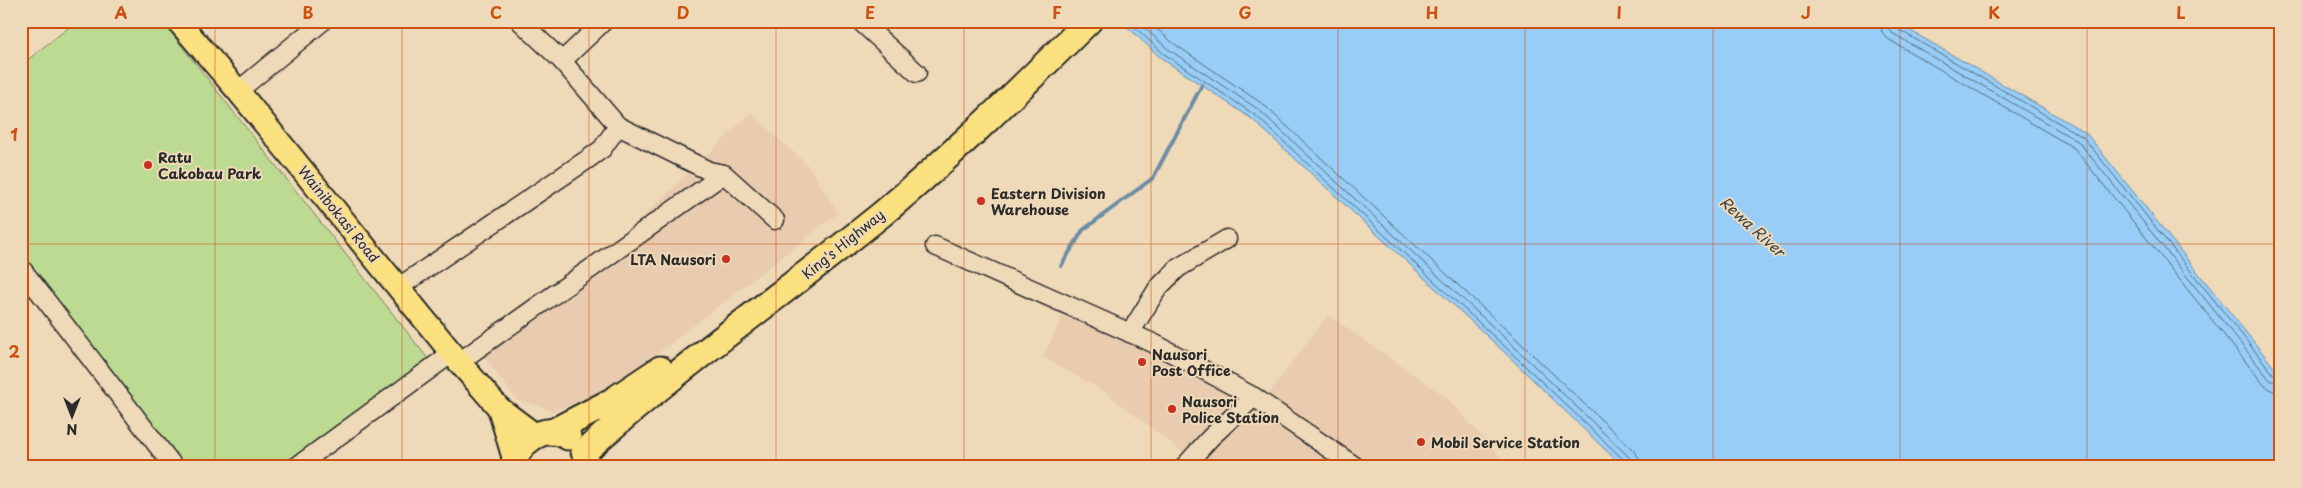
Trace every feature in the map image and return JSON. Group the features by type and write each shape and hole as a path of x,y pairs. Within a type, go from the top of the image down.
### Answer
{"highway":[{"name":"King's Highway","path":"586,459 625,415 883,213 978,128 1044,54 1067,21"},
{"name":"King's Highway","path":"514,463 522,445 612,401 728,322 806,261 1044,54 1089,21"},
{"path":"544,434 565,435 576,442 586,459"}],"main road":[{"name":"Wainibokasi Road","path":"178,21 238,91 455,358 499,408 544,434"},
{"name":"Wainibokasi Road","path":"499,408 514,463"}],"street":[{"path":"238,91 323,21"},
{"path":"520,21 562,61 618,126 710,171 724,174 775,220"},
{"path":"562,61 604,21"},
{"path":"860,21 917,72"},
{"path":"399,287 602,149 618,126"},
{"path":"296,467 724,174"},
{"path":"1130,333 1158,288 1178,268 1227,239"},
{"path":"935,246 1130,333 1254,397 1352,465"},
{"path":"21,268 174,467"},
{"path":"1184,467 1210,438 1254,397"}],"shaded area":[{"path":"751,113 808,166 838,213 606,394 551,411 517,400 476,346 624,235"},
{"path":"1067,309 1138,340 1256,410 1328,315 1446,397 1509,467 1202,467 1105,392 1043,357"}],"green space":[{"name":"Ratu Cakobau Park","path":"77,21 162,21 429,360 291,467 180,467 21,265 21,65"}],"water":[{"name":"Rewa River","path":"1121,21 1894,21 2086,133 2281,376 2281,467 1623,467 1499,347 1252,119 1161,58"}],"waterway":[{"path":"1061,266 1083,230 1153,178 1202,85"}],"place":[{"name":"Ratu Cakobau Park","path":"148,165"},
{"name":"Eastern Division Warehouse","path":"981,201"},
{"name":"LTA Nausori","path":"726,259"},
{"name":"Nausori Post Office","path":"1142,362"},
{"name":"Nausori Police Station","path":"1172,409"},
{"name":"Mobil Service Station","path":"1421,442"}]}
